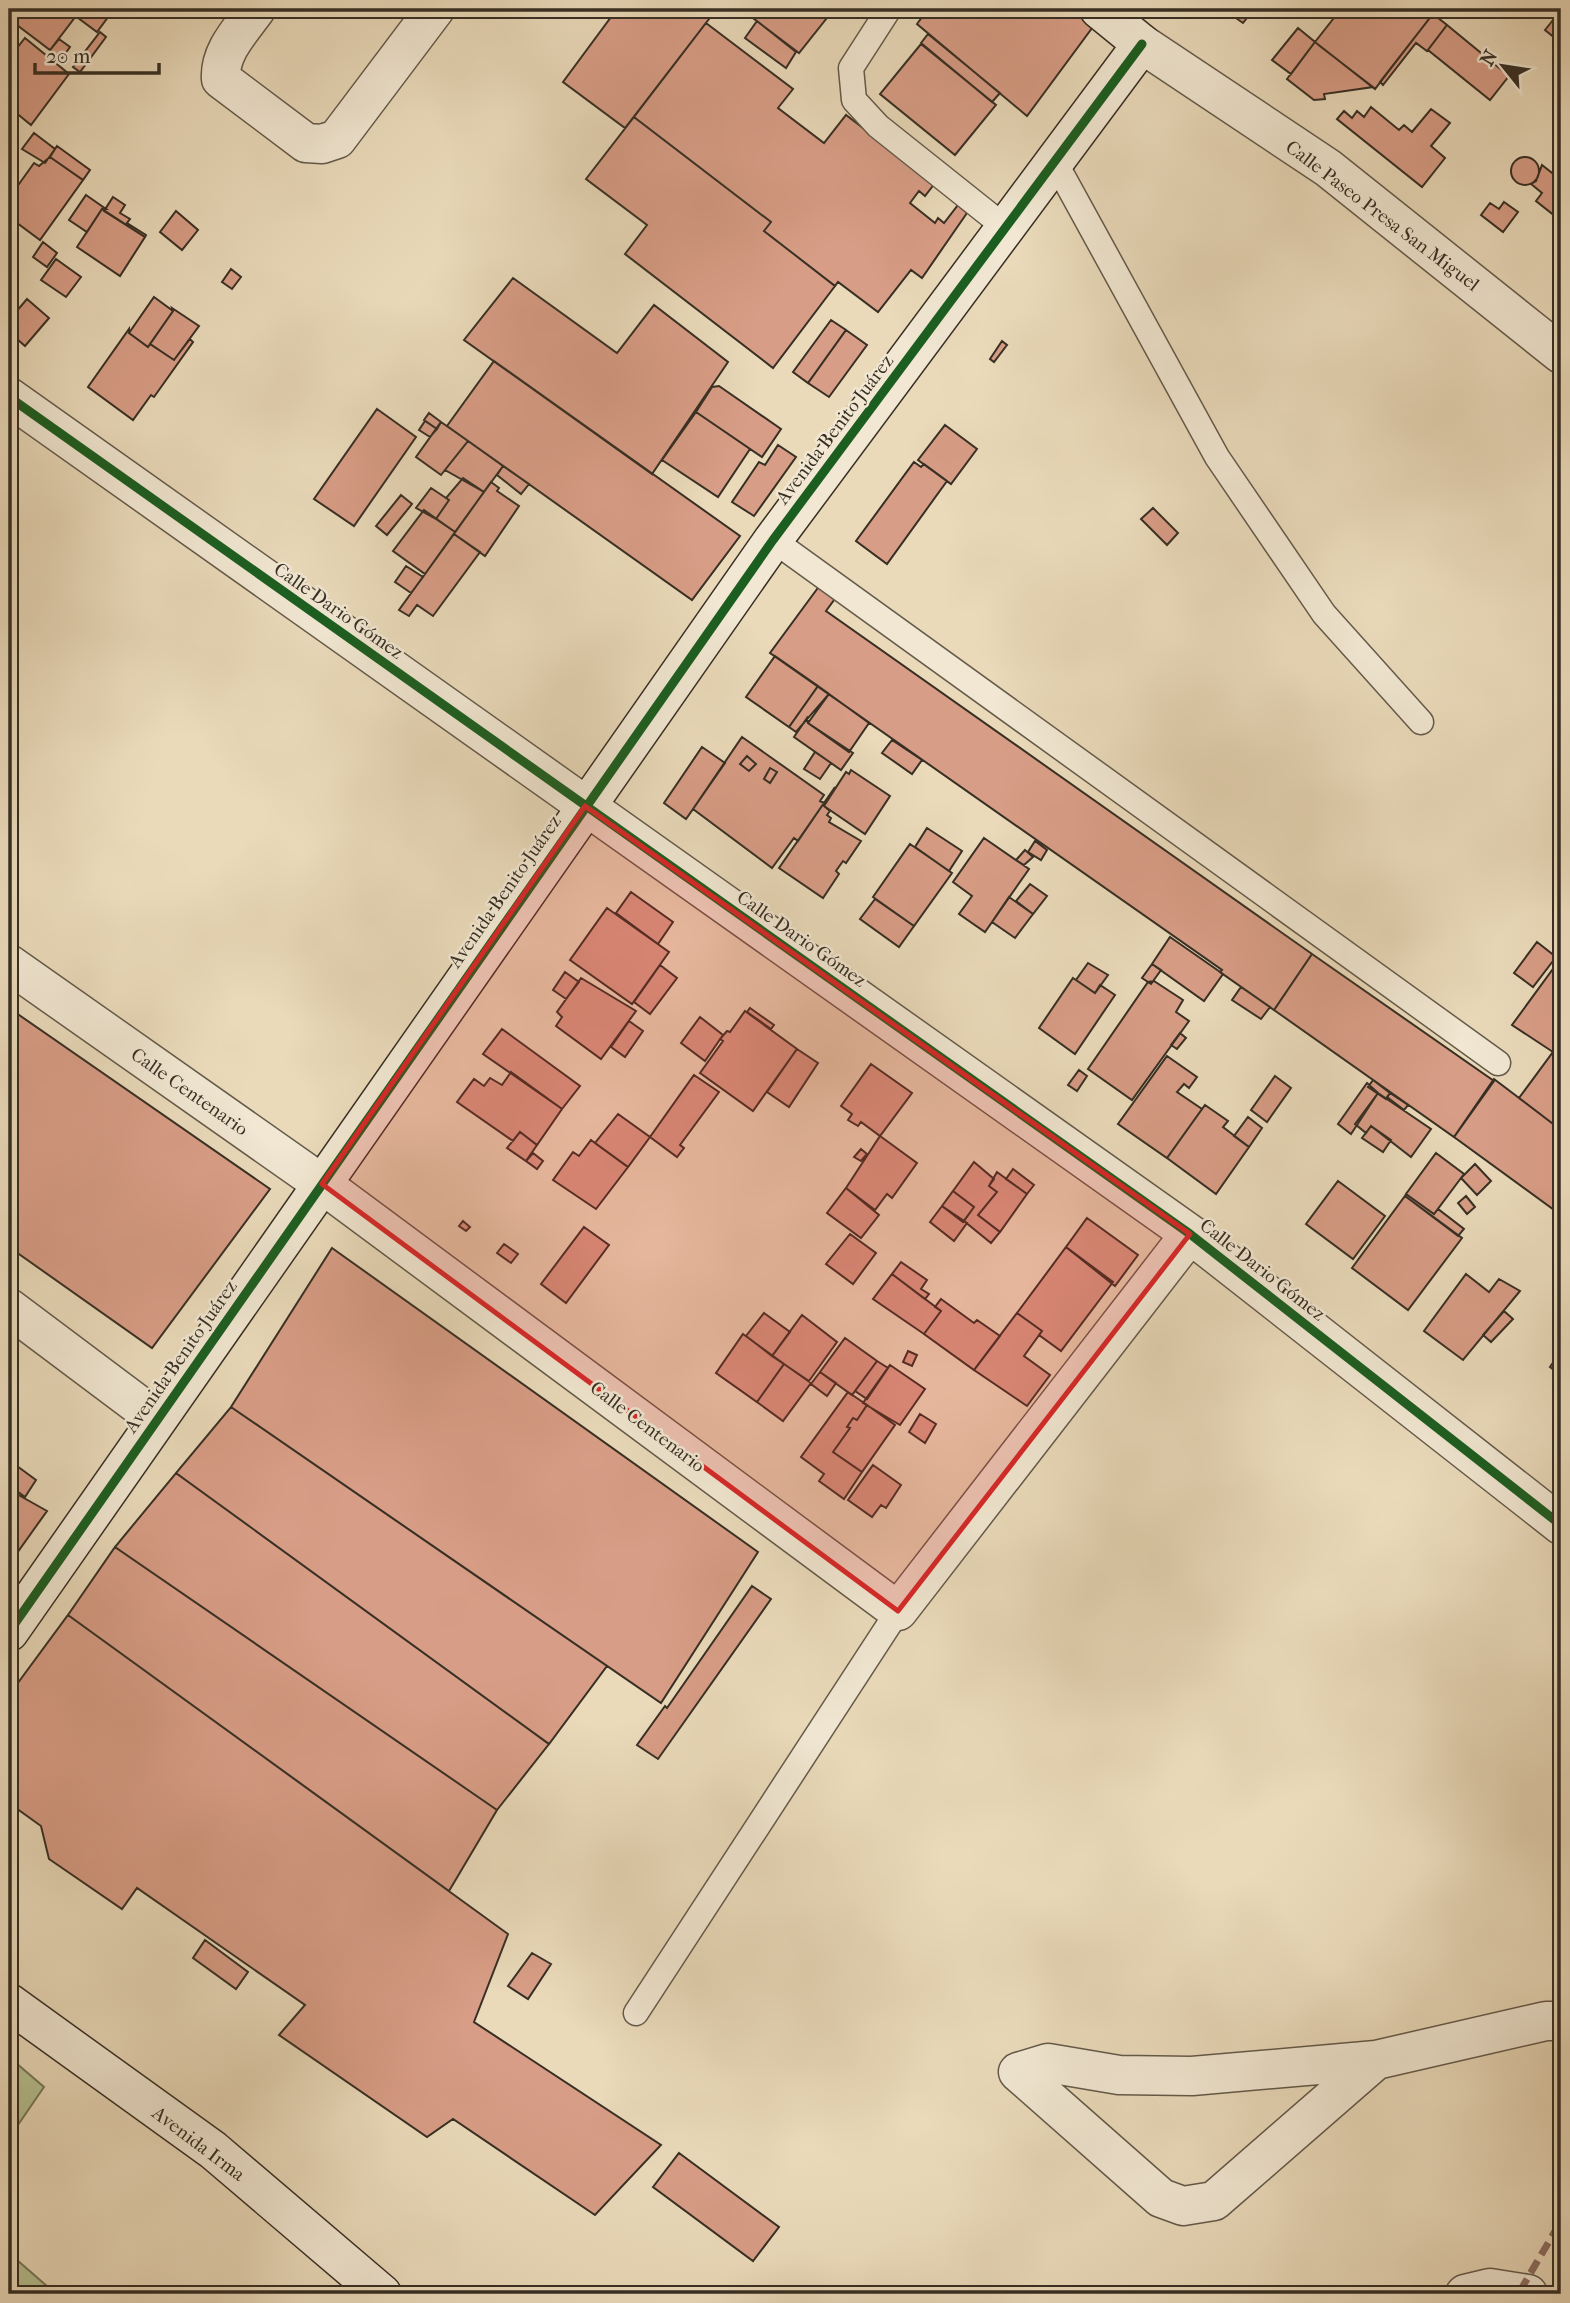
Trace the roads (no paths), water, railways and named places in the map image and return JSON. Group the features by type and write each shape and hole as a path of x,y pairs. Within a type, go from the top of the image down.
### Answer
{"street":[{"path":"256,9 224,55 221,79 306,143 323,145 337,139 435,9"},
{"name":"Calle Paseo Presa San Miguel","path":"1099,9 1142,44 1328,168 1561,354"},
{"name":"Avenida Benito Juárez","path":"9,1632 773,540 1142,44"},
{"name":"Calle Dario Gómez","path":"9,397 1190,1234 1561,1525"},
{"name":"Calle Centenario","path":"9,964 322,1184 898,1611"},
{"path":"898,1611 1190,1234"},
{"path":"9,1308 157,1419"},
{"name":"Avenida Irma","path":"9,2003 213,2150 382,2294"},
{"path":"1377,2060 1214,2201 1183,2206 1161,2198 1018,2072 1048,2063 1119,2075 1192,2076 1377,2060 1546,2021 1561,2021"},
{"path":"1465,2294 1490,2288 1528,2294"}],"lane":[{"path":"889,9 851,68 854,100 878,126 1006,228"},
{"path":"1055,162 1217,457 1324,614 1421,722"},
{"path":"773,540 1498,1063"},
{"path":"636,2013 898,1611"}]}
